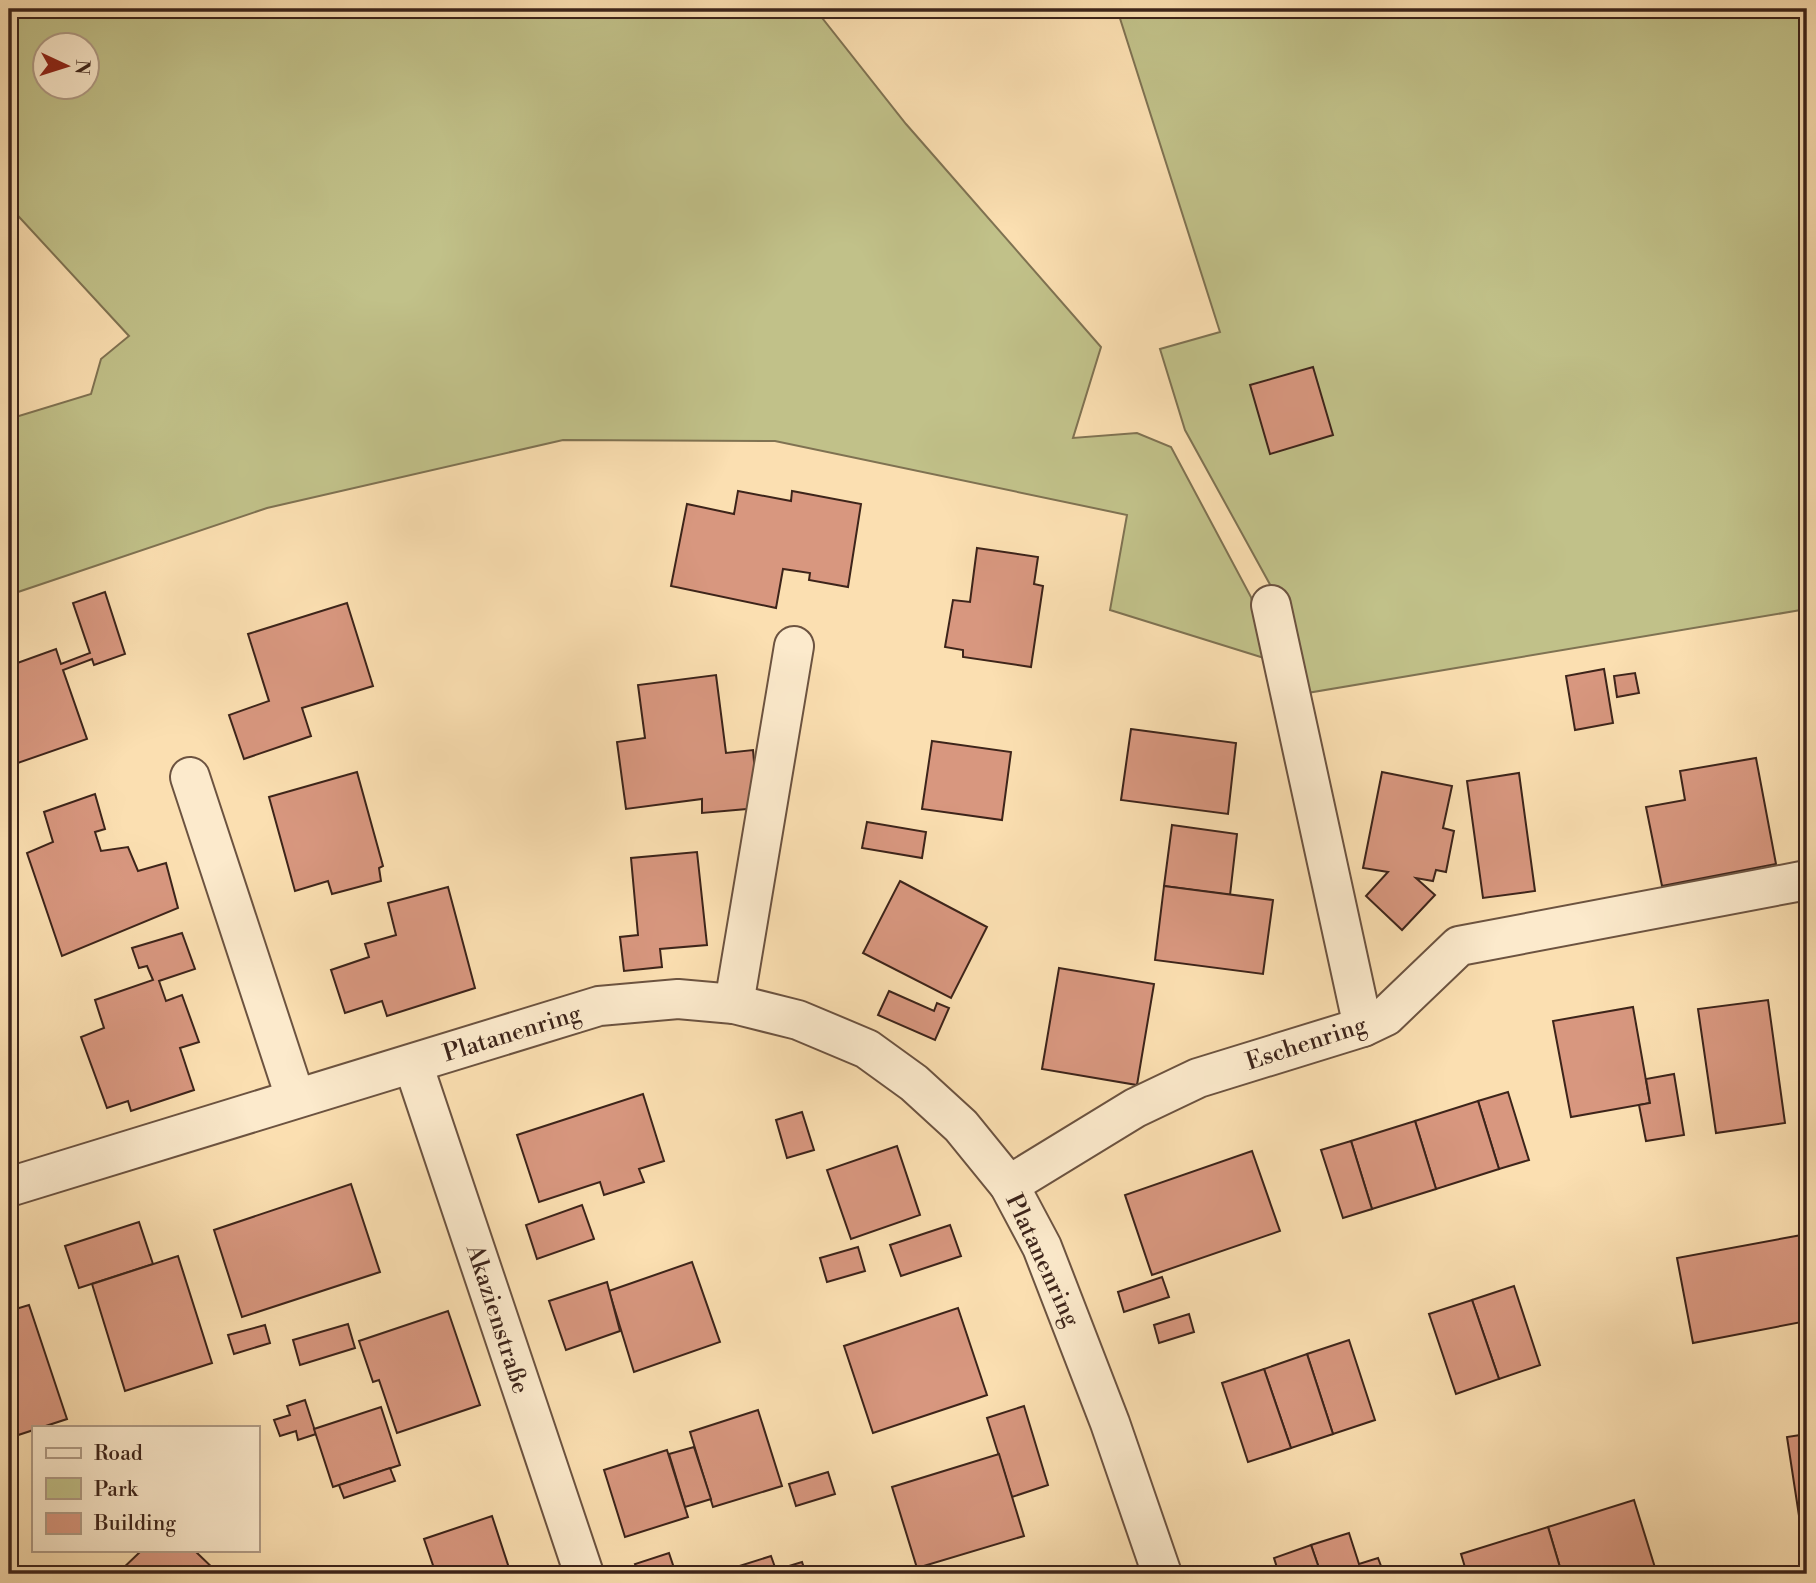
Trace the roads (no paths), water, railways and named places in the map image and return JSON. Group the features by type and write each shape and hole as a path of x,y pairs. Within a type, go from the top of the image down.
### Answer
{"street":[{"path":"1271,605 1363,1027"},
{"path":"734,1004 794,646"},
{"path":"190,777 295,1097"},
{"name":"Eschenring","path":"1009,1185 1135,1108 1198,1078 1363,1027 1386,1016 1459,946 1807,880"},
{"name":"Platanenring","path":"9,1187 295,1097 413,1064 599,1006 678,999 734,1004 798,1020 867,1049 914,1083 961,1126 1009,1185 1042,1247 1078,1336 1162,1574"},
{"name":"Akazienstraße","path":"413,1064 583,1574"}]}
